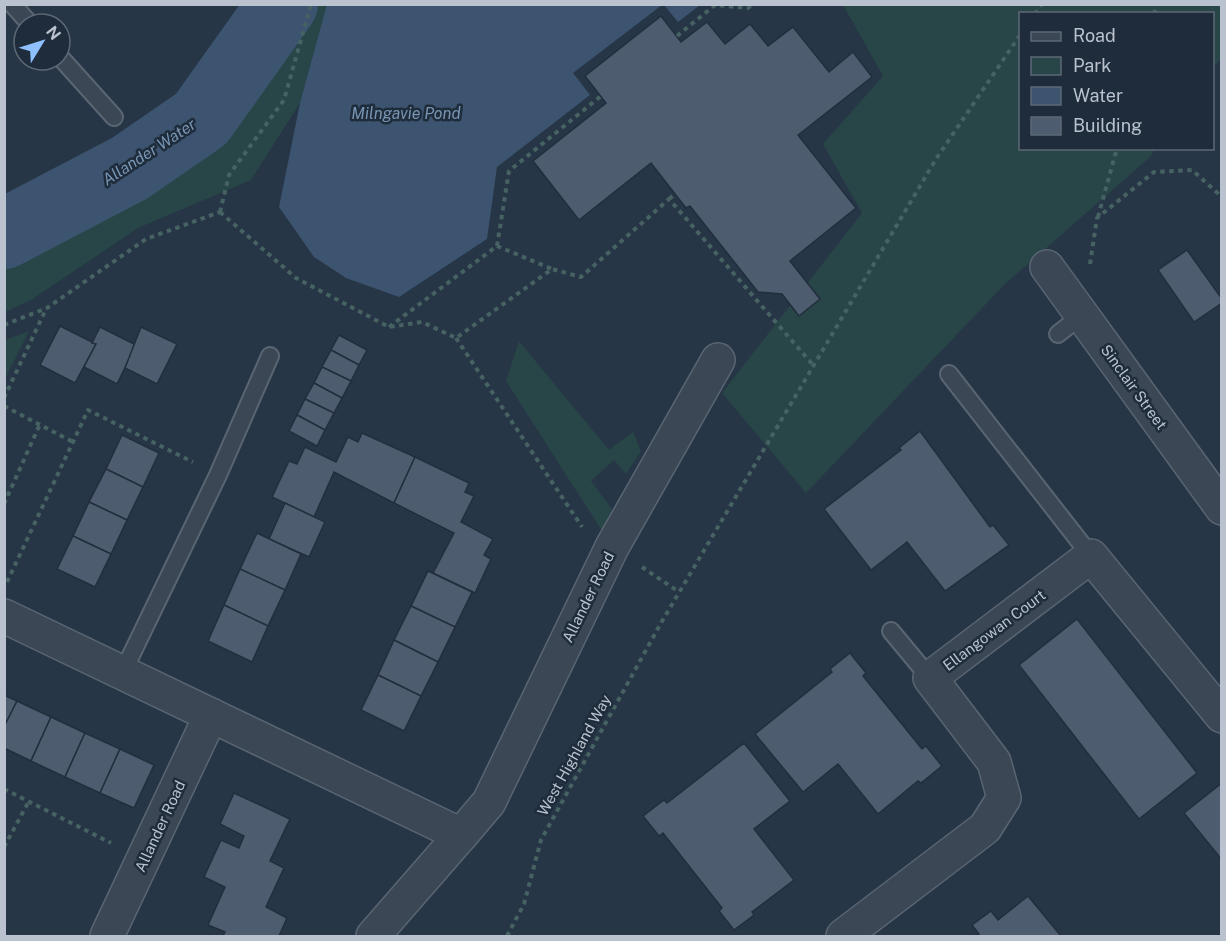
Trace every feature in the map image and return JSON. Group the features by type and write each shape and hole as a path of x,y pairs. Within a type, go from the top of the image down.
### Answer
{"street":[{"name":"Sinclair Street","path":"1047,267 1070,325 1221,508"},
{"name":"Allander Road","path":"373,936 489,802 608,554 718,360"},
{"name":"Ellangowan Court","path":"843,936 985,828 1004,798 994,762 930,678 1091,555"},
{"path":"1091,555 1221,716"},
{"path":"4,616 461,835"},
{"name":"Allander Road","path":"107,936 212,716"}],"lane":[{"path":"72,70 114,117"},
{"path":"122,674 218,475 270,356"},
{"path":"949,374 1091,555"},
{"path":"891,631 930,678"}],"path":[{"path":"219,212 229,175 284,100 311,4"},
{"path":"677,36 715,5 748,8 753,4"},
{"name":"West Highland Way","path":"507,936 524,904 541,840 679,592 936,159 1019,36"},
{"path":"388,327 497,246 509,171 601,96"},
{"path":"1070,325 1116,150"},
{"path":"1097,218 1154,172 1192,170 1221,197"},
{"path":"497,246 552,269 581,277 675,194"},
{"path":"669,200 813,365"},
{"path":"4,325 47,308 146,238 219,212"},
{"path":"219,212 296,278 388,327 422,322 456,338 608,554 679,592"},
{"path":"456,338 552,269"},
{"path":"4,398 47,308"},
{"path":"4,406 73,442"},
{"path":"4,587 88,410 218,475"},
{"path":"4,504 40,424"},
{"path":"4,789 144,860"},
{"path":"4,847 29,801"}],"green space":[{"path":"293,5 327,5 300,103 251,180 138,228 31,300 5,312 5,261 171,159 252,83"},
{"path":"843,5 1221,5 1221,59 1214,66 1214,12 1019,12 1019,150 1154,150 1149,158 1004,285 806,493 722,393 862,213 823,144 883,76"},
{"path":"29,331 5,379 5,340"},
{"path":"519,341 609,450 633,432 641,451 626,474 614,460 591,481 612,509 602,531 506,381"}],"water":[{"name":"Milngavie Pond","path":"327,4 662,5 573,73 590,95 497,167 487,239 399,297 346,278 314,257 279,207 300,103"},
{"path":"664,5 700,5 678,22"}],"building":[{"path":"661,16 681,42 707,22 725,44 750,24 768,46 793,27 829,72 853,52 872,77 798,135 856,208 790,261 820,299 799,316 782,294 758,292 690,206 686,208 651,163 579,220 533,161 606,103 585,76"},
{"path":"1187,250 1222,299 1222,303 1194,322 1158,270"},
{"path":"60,326 96,344 75,383 40,365"},
{"path":"100,327 136,345 117,384 84,367 96,344 92,343"},
{"path":"141,327 177,344 157,384 125,368"},
{"path":"339,335 367,350 359,365 331,350"},
{"path":"331,350 359,365 351,381 322,367"},
{"path":"322,367 351,381 342,398 314,383"},
{"path":"314,383 342,398 334,413 305,399"},
{"path":"305,399 334,413 325,430 297,415"},
{"path":"297,415 325,430 317,446 289,431"},
{"path":"920,431 990,527 993,525 1009,545 945,591 907,542 871,570 824,509 901,450 899,448"},
{"path":"362,433 415,457 394,503 334,472 314,517 272,497 289,461 297,464 305,447 336,462 348,437 358,442"},
{"path":"122,435 159,453 143,487 106,469"},
{"path":"415,457 469,483 465,492 474,496 461,522 493,539 484,555 491,559 475,593 433,573 454,533 394,503"},
{"path":"106,469 143,487 127,520 89,502"},
{"path":"89,502 127,520 111,554 73,536"},
{"path":"285,503 325,522 309,557 269,539"},
{"path":"257,533 301,554 285,590 240,569"},
{"path":"73,536 111,554 95,587 57,569"},
{"path":"240,569 285,590 268,626 224,605"},
{"path":"428,571 472,592 455,627 411,606"},
{"path":"224,605 268,626 252,662 208,641"},
{"path":"411,606 455,627 438,662 394,640"},
{"path":"1077,619 1197,773 1139,819 1019,665"},
{"path":"394,640 438,662 421,696 378,675"},
{"path":"850,653 866,673 863,676 922,749 926,746 942,766 921,783 918,781 878,814 838,764 803,792 755,734 832,672 830,669"},
{"path":"378,675 421,696 404,731 361,710"},
{"path":"4,695 17,701 4,727"},
{"path":"17,701 51,717 31,761 4,748 4,727"},
{"path":"51,717 85,733 65,777 31,761"},
{"path":"85,733 120,749 100,793 65,777"},
{"path":"744,743 790,801 754,829 794,880 752,912 754,915 734,930 719,911 722,908 663,833 659,836 643,816 664,800 667,803"},
{"path":"120,749 154,765 134,808 100,793"},
{"path":"1222,783 1222,860 1184,813"},
{"path":"234,793 290,819 270,861 284,868 266,907 287,918 279,936 223,936 225,932 208,925 225,887 204,877 221,840 239,848 244,836 220,824"},
{"path":"1028,896 1061,936 976,936 979,934 972,925 991,911 998,920"}],"waterway":[{"name":"Allander Water","path":"4,234 130,168 201,119 283,4"}]}
